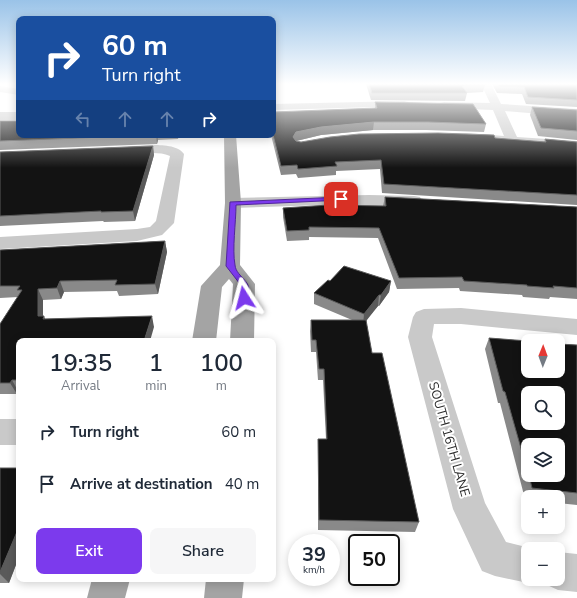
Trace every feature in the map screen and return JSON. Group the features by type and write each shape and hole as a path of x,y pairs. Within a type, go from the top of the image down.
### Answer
{"main road":[{"path":"204,338 212,286 230,266 233,203 230,138"},
{"path":"230,266 244,284 242,338"},
{"path":"106,598 110,582"},
{"path":"223,598 225,582"}],"street":[{"path":"499,112 512,139"},
{"path":"562,112 577,113"},
{"path":"0,116 16,116"},
{"path":"457,136 577,145"},
{"path":"0,243 137,235 156,230 165,222 177,154 170,150 156,149 109,151"},
{"path":"233,203 315,199 366,199 429,202"},
{"name":"SOUTH 16TH LANE","path":"511,561 470,509 420,337 424,317 461,316 577,326"},
{"path":"0,432 16,432"},
{"path":"565,572 577,574"}],"building":[{"path":"276,112 478,112 486,124 374,122 321,127 296,132 293,137 296,141 301,142 359,134 438,133 494,135 495,138 546,142 545,139 577,142 577,195 384,184 381,160 335,162 337,166 298,169 297,165 281,166 274,138 276,138"},
{"path":"534,112 577,112 577,131 541,128"},
{"path":"0,121 16,121 16,138 78,138 0,141"},
{"path":"153,146 133,211 101,211 0,216 0,152"},
{"path":"385,197 577,207 577,288 553,286 554,288 464,281 462,277 399,278 379,228 309,227 309,230 287,231 283,208 329,205 386,206"},
{"path":"165,241 155,284 115,285 117,280 60,281 57,288 38,289 38,316 44,316 43,319 152,316 145,338 16,338 16,380 12,380 10,383 0,383 0,324 22,290 17,290 20,286 0,286 0,250"},
{"path":"344,266 391,281 364,314 314,293 328,280 330,281"},
{"path":"311,320 366,320 372,353 382,353 419,522 319,520 318,439 327,439 324,369 319,369 316,340 312,340"},
{"path":"489,338 521,340 521,378 565,378 565,344 577,345 577,493 565,492 565,490 532,488 531,482 565,482 565,438 521,438 521,448 505,392 503,391"},
{"path":"0,468 16,468 16,534 0,572"}],"route":[{"path":"244,298 244,284 230,266 233,203 341,199"}]}
